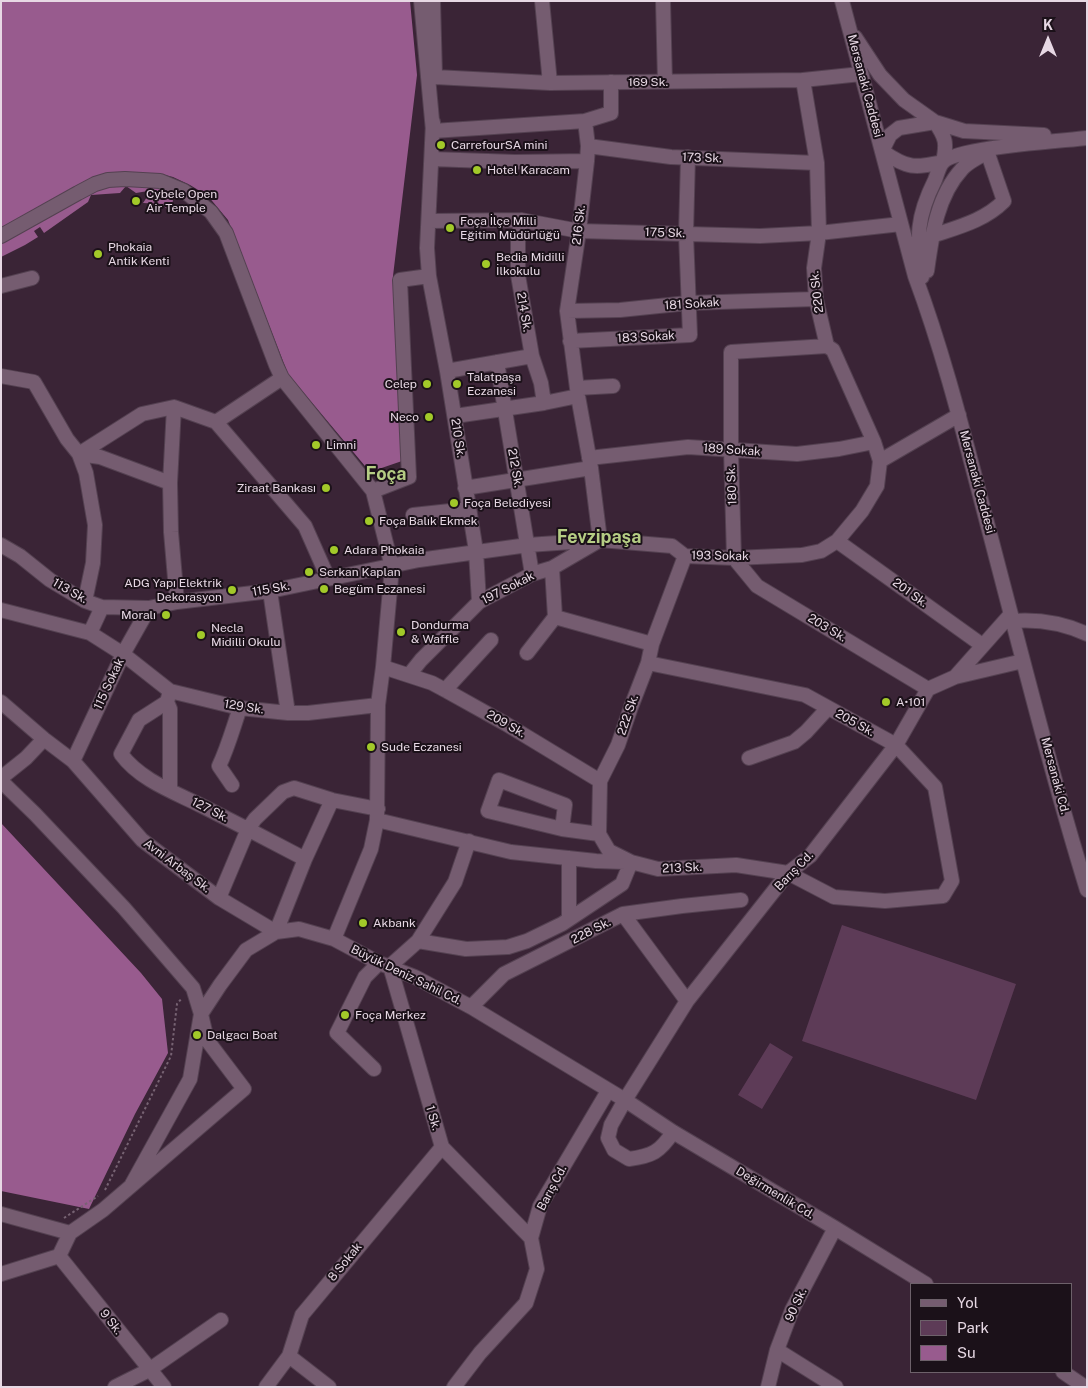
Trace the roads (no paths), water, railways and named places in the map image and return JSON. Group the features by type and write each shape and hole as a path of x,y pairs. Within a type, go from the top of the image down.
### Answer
{"street":[{"path":"421,1 433,131"},
{"path":"433,1 436,77 433,131"},
{"path":"542,1 550,83"},
{"path":"663,1 665,82"},
{"path":"842,1 848,26"},
{"name":"Mersanaki Caddesi","path":"848,26 915,276 926,305 959,416 1024,661"},
{"name":"Mersanaki Caddesi","path":"848,26 880,75 904,100 936,122 964,130 989,133 1087,138"},
{"name":"169 Sk.","path":"436,77 550,83 803,80 861,74"},
{"name":"220 Sk.","path":"803,80 817,163 819,233 814,268 816,299 827,346 833,350 874,442 880,461"},
{"path":"433,131 586,121 611,113 612,82"},
{"name":"216 Sk.","path":"586,121 587,161 567,311 577,392 590,463 600,540"},
{"path":"936,122 947,145 944,162 911,167 898,162 882,151 890,135 899,128 936,122"},
{"name":"210 Sk.","path":"433,131 428,248 429,276 447,370 476,551 479,602"},
{"name":"Mersanaki Caddesi","path":"926,305 918,238 919,220 926,197 944,162 956,156 990,149 1087,138"},
{"name":"173 Sk.","path":"588,146 638,154 688,158 817,163"},
{"path":"926,305 927,271 932,236 948,186 964,167 990,149 1004,202 994,212 978,220 932,236"},
{"path":"688,158 686,234 688,304"},
{"path":"432,160 587,161"},
{"path":"1,236 95,184 108,180 125,178 160,181 184,191 212,212 226,233 282,378 373,491 392,567 378,705 377,814 371,849 334,939"},
{"name":"175 Sk.","path":"429,220 521,220 579,230 760,236 819,233 901,224"},
{"name":"214 Sk.","path":"521,220 518,242 518,275 532,356 541,383 544,403"},
{"path":"373,491 409,477 400,280 429,276"},
{"path":"1,286 32,278"},
{"name":"181 Sokak","path":"567,311 620,310 688,304 816,299"},
{"name":"183 Sokak","path":"570,341 690,335 688,304"},
{"name":"180 Sk.","path":"734,558 731,352 827,346"},
{"path":"447,370 532,356"},
{"name":"212 Sk.","path":"496,362 532,574"},
{"path":"1,376 34,382 67,439 79,454 86,473 95,525 93,563 85,601"},
{"path":"216,422 282,378"},
{"path":"454,416 544,403 577,392 613,386"},
{"path":"79,454 142,414 174,407 216,422 306,526 328,578"},
{"path":"174,407 170,483 171,532 177,602"},
{"path":"880,461 959,416"},
{"name":"189 Sokak","path":"465,488 590,463 688,447 797,454 839,449 874,442"},
{"path":"79,454 100,457 170,483"},
{"name":"193 Sokak","path":"392,567 419,560 476,551 600,540 672,546 686,556 734,558 802,555 820,551 837,541 862,511 877,486 880,461"},
{"path":"413,515 469,509"},
{"name":"197 Sokak","path":"409,675 421,660 479,602 532,574 552,568 600,540"},
{"name":"201 Sk.","path":"837,541 982,645"},
{"name":"113 Sk.","path":"1,545 20,556 50,580 85,601 102,607 149,608"},
{"name":"222 Sk.","path":"599,834 600,781 618,745 630,707 648,663 652,644 686,556"},
{"name":"203 Sk.","path":"734,558 757,586 928,689"},
{"name":"115 Sk.","path":"149,608 177,602 270,591 328,578 392,567"},
{"path":"527,653 555,617 552,568"},
{"path":"270,591 288,713"},
{"path":"90,633 102,607"},
{"name":"115 Sokak","path":"73,762 124,654 149,608"},
{"name":"129 Sk.","path":"1,610 90,633 124,654 168,697 288,713 308,713 378,705"},
{"path":"555,617 652,644"},
{"path":"955,677 982,645 1012,618 1033,619 1070,626 1087,634"},
{"path":"445,690 491,640"},
{"path":"928,689 955,677 1024,661"},
{"name":"Mersanaki Cd.","path":"1024,661 1087,890"},
{"name":"205 Sk.","path":"648,663 805,695 896,745 935,787 952,881 943,896"},
{"name":"209 Sk.","path":"383,667 409,675 445,690 506,724 600,781"},
{"name":"Barış Cd.","path":"673,1132 664,1145 656,1152 644,1157 629,1159 614,1150 608,1138 610,1125 687,1001 788,873 810,856 896,745 928,689"},
{"path":"168,697 170,709 170,790"},
{"name":"127 Sk.","path":"168,697 139,720 121,754 127,762 139,772 170,790 305,859"},
{"name":"Avni Arbaş Sk.","path":"1,702 73,762 142,840 219,898 276,932"},
{"path":"232,785 220,766 240,708"},
{"path":"749,758 794,742 828,708"},
{"path":"44,739 26,758 1,779 124,908 193,988 201,1014"},
{"path":"562,829 565,806 499,780 488,811 562,829 599,834 609,851 631,862"},
{"path":"219,898 248,829 255,819 283,792 294,788 458,840 511,852 631,862"},
{"path":"276,932 305,859 332,800"},
{"path":"374,1069 337,1033 365,976 385,965 418,941 455,882 469,841"},
{"path":"569,919 570,858"},
{"path":"418,941 466,949 508,947 542,935 622,884 631,862"},
{"name":"213 Sk.","path":"631,862 658,869 736,865 788,873 834,897 885,901 943,896"},
{"path":"623,914 741,900"},
{"name":"228 Sk.","path":"471,1007 504,974 623,914 687,1001"},
{"name":"Büyük Deniz Sahil Cd.","path":"132,1184 190,1079 201,1014 246,950 276,932 300,929 334,939 385,965 415,977 471,1007 625,1100"},
{"name":"1 Sk.","path":"385,965 442,1147 531,1238"},
{"name":"Büyük Deniz Sahil Cd.","path":"70,1233 103,1210 244,1089 207,1040 201,1014"},
{"name":"Barış Cd.","path":"454,1387 480,1353 526,1303 537,1268 531,1238 540,1206 608,1091"},
{"name":"Değirmenlik Cd.","path":"625,1100 673,1132 924,1283"},
{"name":"8 Sokak","path":"266,1387 289,1356 302,1315 442,1147"},
{"path":"1,1214 70,1233 59,1256 1,1274"},
{"name":"90 Sk.","path":"768,1387 777,1350 792,1310 834,1228"},
{"name":"9 Sk.","path":"59,1256 164,1387"},
{"path":"115,1387 149,1370 221,1320"},
{"path":"777,1350 836,1387"},
{"path":"289,1356 329,1387"},
{"path":"1063,1373 1084,1387"}],"water":[{"path":"1,1 410,1 417,75 393,276 402,461 370,472 288,374 228,220 208,196 190,185 161,174 160,186 174,193 171,213 162,204 143,203 149,194 148,191 136,193 126,186 120,193 91,195 88,202 44,233 40,227 34,231 38,237 1,257"},
{"path":"1,823 141,973 162,999 168,1053 135,1114 89,1209 1,1191"}],"place":[{"name":"CarrefourSA mini","path":"441,145"},
{"name":"Hotel Karacam","path":"477,170"},
{"name":"Cybele Open Air Temple","path":"136,201"},
{"name":"Foça İlçe Milli Eğitim Müdürlüğü","path":"450,228"},
{"name":"Phokaia Antik Kenti","path":"98,254"},
{"name":"Bedia Midilli İlkokulu","path":"486,264"},
{"name":"Celep","path":"427,384"},
{"name":"Talatpaşa Eczanesi","path":"457,384"},
{"name":"Neco","path":"429,417"},
{"name":"Limni","path":"316,445"},
{"name":"Ziraat Bankası","path":"326,488"},
{"name":"Foça Belediyesi","path":"454,503"},
{"name":"Foça Balık Ekmek","path":"369,521"},
{"name":"Adara Phokaia","path":"334,550"},
{"name":"Serkan Kaplan","path":"309,572"},
{"name":"Begüm Eczanesi","path":"324,589"},
{"name":"ADG Yapı Elektrik Dekorasyon","path":"232,590"},
{"name":"Moralı","path":"166,615"},
{"name":"Dondurma & Waffle","path":"401,632"},
{"name":"Necla Midilli Okulu","path":"201,635"},
{"name":"A•101","path":"886,702"},
{"name":"Sude Eczanesi","path":"371,747"},
{"name":"Akbank","path":"363,923"},
{"name":"Foça Merkez","path":"345,1015"},
{"name":"Dalgacı Boat","path":"197,1035"}],"district":[{"name":"Foça","path":"386,474"},
{"name":"Fevzipaşa","path":"599,537"}]}
